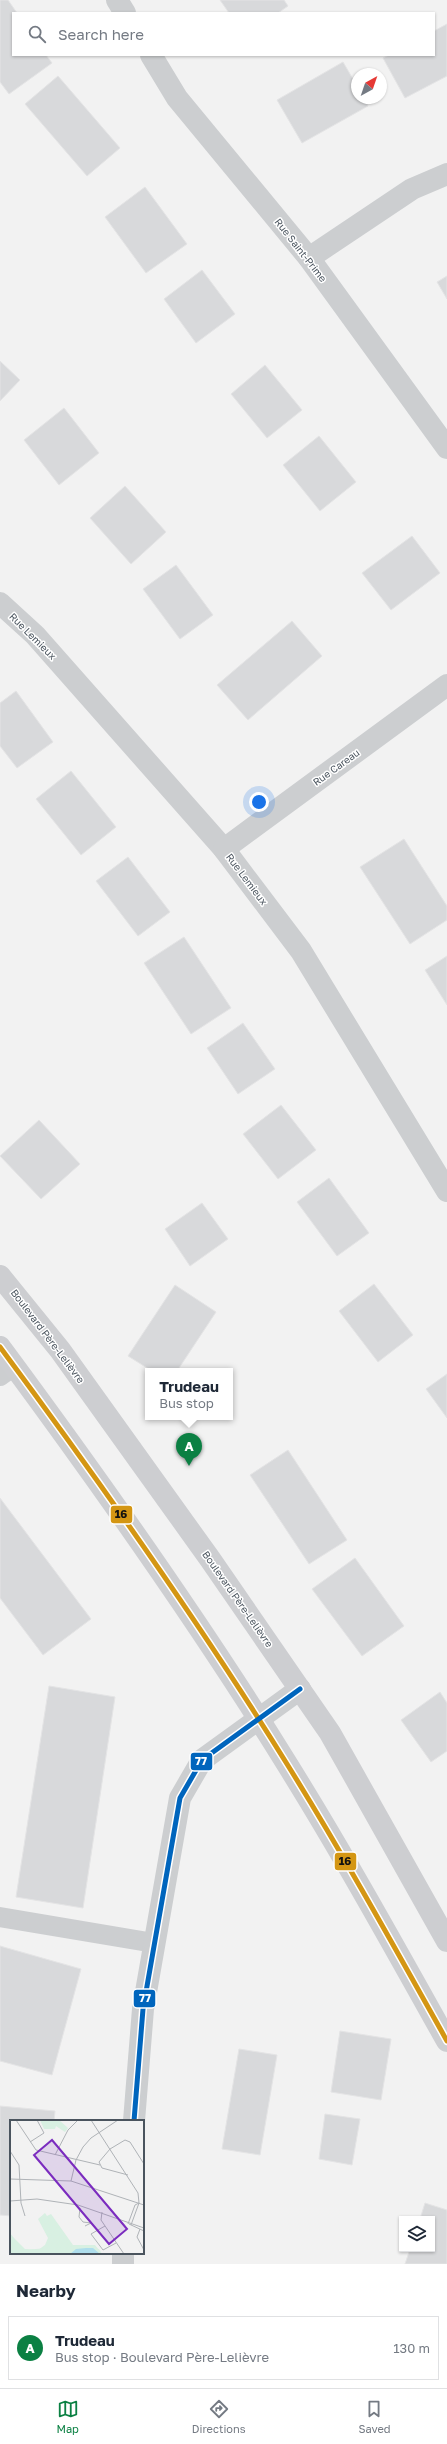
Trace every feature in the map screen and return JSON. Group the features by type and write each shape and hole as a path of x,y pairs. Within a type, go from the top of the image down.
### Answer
{"main road":[{"name":"Boulevard Père-Lelièvre","path":"0,1276 60,1350 210,1558 330,1733 447,1941"},
{"path":"0,1347 7,1371 202,1632 258,1718 336,1844 447,2041"}],"street":[{"path":"117,0 124,12"},
{"name":"Rue Saint-Prime","path":"152,56 177,98 309,258 447,448"},
{"path":"309,258 412,189 447,174"},
{"name":"Rue Lemieux","path":"0,603 35,635 224,849 301,950 447,1191"},
{"name":"Rue Careau","path":"224,849 447,685"},
{"path":"134,2120 143,2009 180,1798 202,1760 300,1689"},
{"path":"122,2264 123,2254"}],"lane":[{"path":"0,1917 154,1943"}],"building":[{"path":"0,0 8,0 16,12 12,12 12,56 47,56 52,63 9,94 0,82"},
{"path":"220,0 284,0 288,6 279,12 228,12"},
{"path":"447,24 447,76 405,98 383,58 387,56 435,56 435,30"},
{"path":"343,62 351,76 351,104 367,104 368,106 302,143 277,100"},
{"path":"58,76 120,148 87,176 25,104"},
{"path":"145,187 187,244 146,273 105,217"},
{"path":"202,270 235,314 196,343 164,299"},
{"path":"447,276 447,299 437,282"},
{"path":"0,361 20,380 0,401"},
{"path":"265,365 302,410 267,438 231,394"},
{"path":"64,408 99,453 59,485 24,440"},
{"path":"319,436 356,482 320,511 283,465"},
{"path":"125,486 166,532 131,564 90,518"},
{"path":"412,536 440,573 391,610 362,573"},
{"path":"176,565 213,615 180,639 143,589"},
{"path":"292,621 322,656 248,720 217,685"},
{"path":"16,691 53,742 17,768 0,746 0,703"},
{"path":"71,771 116,827 81,855 36,799"},
{"path":"404,839 447,906 447,920 410,944 360,867"},
{"path":"128,857 170,912 138,936 96,881"},
{"path":"184,937 231,1008 191,1034 144,963"},
{"path":"447,956 447,1005 425,970"},
{"path":"243,1023 275,1069 238,1094 207,1048"},
{"path":"281,1105 316,1150 278,1179 243,1134"},
{"path":"39,1120 80,1164 41,1199 0,1156"},
{"path":"329,1178 369,1233 337,1256 297,1202"},
{"path":"202,1203 228,1239 190,1266 165,1229"},
{"path":"374,1284 413,1335 378,1362 339,1311"},
{"path":"175,1285 216,1312 179,1368 147,1368 128,1356"},
{"path":"447,1374 447,1418 426,1389"},
{"path":"288,1450 347,1540 309,1564 250,1475"},
{"path":"0,1498 91,1619 43,1655 0,1598"},
{"path":"355,1558 404,1626 362,1656 312,1589"},
{"path":"49,1686 115,1697 83,1908 16,1897"},
{"path":"440,1692 447,1703 447,1751 431,1762 401,1720"},
{"path":"0,1946 81,1969 52,2075 0,2061"},
{"path":"340,2031 391,2039 381,2100 331,2092"},
{"path":"239,2049 277,2055 260,2155 222,2149"},
{"path":"0,2106 55,2111 54,2120 10,2120 10,2216 0,2215"},
{"path":"325,2114 360,2119 352,2165 319,2159"},
{"path":"425,2203 447,2210 447,2264 405,2264 409,2252 435,2252 435,2216 421,2216"}],"transit line":[{"name":"16","path":"0,1347 148,1552 219,1657 328,1832 447,2041"},
{"name":"77","path":"134,2120 143,2009 180,1798 202,1760 300,1689"}],"place":[{"name":"Trudeau","path":"189,1466"}]}
